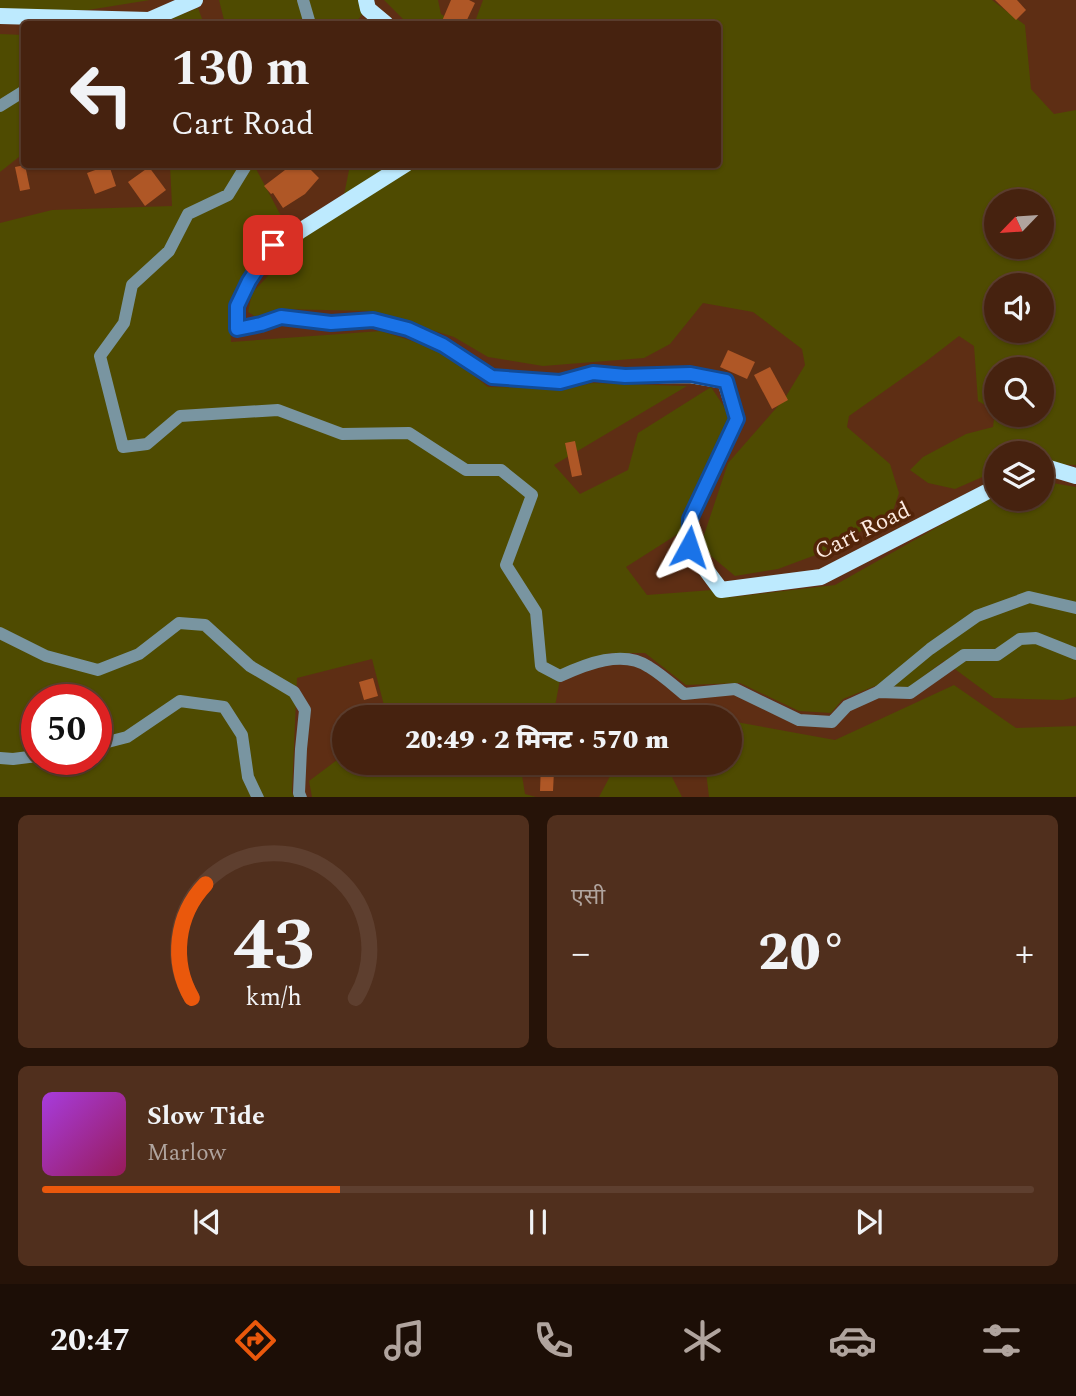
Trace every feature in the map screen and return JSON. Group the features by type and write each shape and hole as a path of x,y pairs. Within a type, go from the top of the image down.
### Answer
{"main road":[{"path":"147,21 195,0"},
{"path":"366,0 368,9 382,21"},
{"path":"0,16 121,21"},
{"name":"Cart Road","path":"400,168 273,245 249,281 237,306 237,329 281,317 331,323 373,320 408,329 443,345 492,377 560,382 593,373 625,376 690,374 726,381 737,419 690,519 689,547 721,590 821,577 984,493"},
{"path":"1054,469 1076,476"}],"street":[{"path":"303,0 309,21"},
{"path":"0,106 21,93"},
{"path":"245,168 228,195 188,214 169,251 132,285 124,323 100,356 123,447 147,444 180,416 278,410 342,434 409,433 466,470 501,470 532,495 506,565 536,612 541,666 560,676 584,665 625,658 647,665 684,694 735,689 799,720 832,722 846,706 878,692 930,649 977,617 1029,597 1076,608"},
{"path":"0,634 46,656 98,670 139,654 179,624 205,625 250,666 295,692 305,710 301,749 301,797"},
{"path":"878,692 910,692 964,655 997,655 1020,639 1036,638 1076,654"},
{"path":"112,741 127,737 180,701 224,707 242,735 248,777 258,797"},
{"path":"0,758 21,758"}],"shaded area":[{"path":"0,0 150,0 88,10 0,11"},
{"path":"219,0 360,0 363,13 357,21 224,21"},
{"path":"384,0 438,0 441,14 452,21 405,21"},
{"path":"483,0 992,0 1025,25 1031,89 1054,114 1076,110 1076,465 1054,464 1054,441 984,441 984,476 955,489 928,483 910,470 923,457 966,434 993,427 1054,427 1054,357 984,357 984,405 978,401 974,346 959,336 849,416 847,427 890,464 899,493 892,514 821,553 778,569 735,576 711,556 702,541 728,463 785,398 805,365 802,349 753,312 703,303 670,344 644,358 543,366 488,357 454,337 369,311 281,309 256,317 248,312 252,293 344,195 349,168 721,168 721,21 472,21 476,19"},
{"path":"198,8 203,21 166,21"},
{"path":"0,34 21,35 21,155 0,172"},
{"path":"170,168 256,168 287,227 264,238 230,302 231,342 381,331 443,351 488,387 570,388 592,383 687,386 554,465 580,494 628,470 638,433 711,387 731,417 681,532 626,567 647,595 712,590 732,597 835,585 984,501 984,511 1054,511 1054,483 1076,487 1076,697 1063,700 994,698 944,661 909,687 875,686 843,699 831,713 799,711 740,683 686,685 645,653 610,653 562,669 555,705 384,705 372,659 297,678 292,792 294,797 0,797 0,223 52,210 172,206"},
{"path":"954,685 1016,728 1076,726 1076,796 709,797 706,775 742,775 742,723 835,740"},
{"path":"332,764 332,775 522,775 525,794 536,797 312,797 309,781"},
{"path":"611,775 671,775 682,797 599,797"}],"building":[{"path":"451,0 469,0 475,3 466,21 442,21"},
{"path":"995,0 1017,0 1026,10 1016,20"},
{"path":"15,167 26,168 30,189 20,191"},
{"path":"110,168 116,186 95,194 87,173"},
{"path":"150,168 166,190 145,206 128,182"},
{"path":"284,168 309,168 319,178 305,194 283,208 273,193 264,186 285,170"},
{"path":"728,350 755,362 747,379 720,367"},
{"path":"770,367 788,400 772,409 754,375"},
{"path":"575,441 582,475 572,477 565,443"},
{"path":"373,678 378,696 364,700 359,682"},
{"path":"541,775 554,775 553,791 540,791"}],"route":[{"path":"273,245 249,281 237,306 237,329 281,317 331,323 373,320 408,329 443,345 492,377 560,382 593,373 625,376 690,374 726,381 737,419 690,519 689,547"}]}
